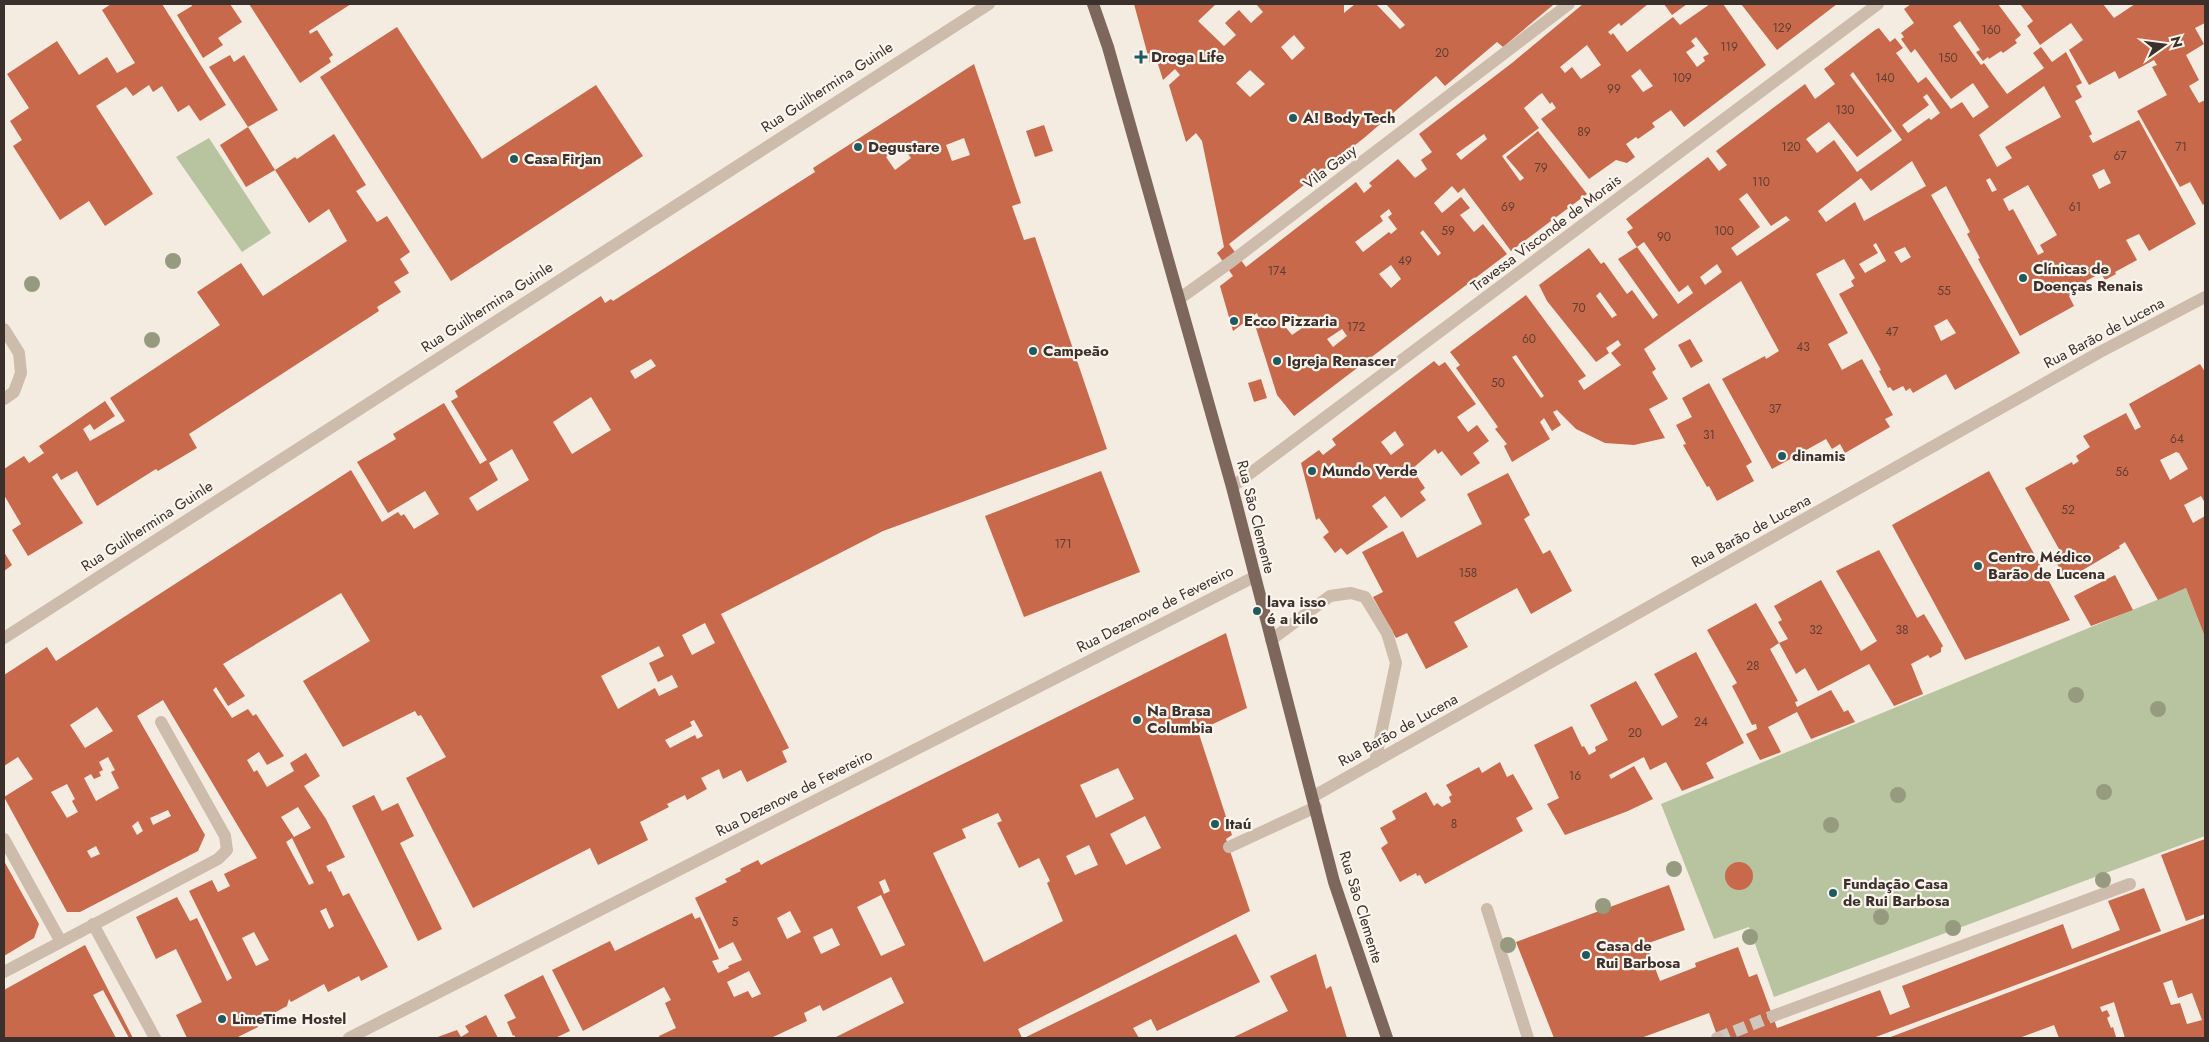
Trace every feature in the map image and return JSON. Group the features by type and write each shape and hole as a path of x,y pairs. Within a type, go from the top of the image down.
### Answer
{"main road":[{"name":"Rua São Clemente","path":"1094,4 1108,47 1232,488 1315,802 1334,882 1386,1038"}],"street":[{"name":"Rua Guilhermina Guinle","path":"4,638 989,4"},
{"name":"Vila Gauy","path":"1179,300 1240,256 1569,4"},
{"name":"Travessa Visconde de Morais","path":"1232,488 1878,4"},
{"name":"Rua Barão de Lucena","path":"1229,847 1315,802 1375,762 2100,352 2205,297"},
{"path":"4,329 19,353 21,373 14,392 4,399"},
{"name":"Rua Dezenove de Fevereiro","path":"349,1038 1254,577"},
{"path":"1271,640 1330,596 1351,594 1365,597 1387,633 1396,663 1375,762"},
{"path":"4,972 218,859 227,850 225,836 161,722"},
{"path":"4,839 61,942"},
{"path":"1773,1016 2130,884"},
{"path":"1487,909 1528,1038"},
{"path":"93,924 155,1038"}],"green space":[{"path":"209,138 271,233 242,252 176,157"},
{"path":"2186,588 2205,637 2205,836 1774,997 1749,927 1714,939 1661,804"}],"building":[{"path":"111,4 162,4 226,105 200,121 189,105 178,112 162,86 153,92 149,85 133,96 126,87 96,106 153,194 105,226 89,201 60,220 13,146 22,140 10,121 29,108 7,74 57,41 79,75 107,57 117,73 135,63 102,10"},
{"path":"191,4 230,4 242,22 218,38 223,45 203,58 177,15 192,6"},
{"path":"249,4 351,4 309,31 310,34 317,30 333,55 329,58 331,62 300,83"},
{"path":"1134,4 1216,4 1198,21 1224,46 1236,35 1225,23 1239,10 1251,23 1263,12 1256,4 1344,4 1344,13 1355,4 1376,4 1400,29 1405,25 1386,4 1553,5 1503,47 1497,42 1445,86 1436,76 1364,138 1229,244 1246,267 1356,182 1364,193 1372,186 1369,183 1398,159 1415,178 1427,169 1421,160 1432,152 1419,134 1512,63 1583,4 1648,4 1621,26 1619,23 1608,32 1611,35 1613,33 1627,52 1673,17 1680,25 1710,4 1723,4 1766,65 1684,127 1671,110 1652,123 1655,127 1638,139 1636,137 1626,144 1635,157 1627,163 1616,160 1589,179 1541,119 1556,108 1552,102 1550,104 1542,93 1539,95 1524,108 1539,128 1502,156 1520,181 1524,178 1506,157 1538,131 1587,194 1511,251 1464,188 1458,193 1452,186 1434,203 1442,213 1461,197 1470,208 1460,215 1474,232 1483,224 1507,254 1294,416 1277,395 1255,325 1261,324 1257,313 1233,331 1220,286 1233,276 1217,253 1224,247 1202,141 1196,133 1186,142 1169,85 1180,75 1175,69 1163,80 1157,61 1150,63","holes":["1294,35 1305,48 1292,60 1281,47","1696,37 1709,54 1703,57 1705,61 1697,67 1686,52 1695,46 1691,41","1587,45 1601,65 1581,79 1572,67 1565,73 1560,67","1640,69 1653,86 1643,92 1631,76","1250,70 1265,84 1250,97 1236,83","1484,134 1487,139 1461,160 1456,154","1389,209 1392,214 1388,217 1397,229 1391,234 1389,232 1363,252 1355,242 1383,221 1380,216","1423,230 1441,253 1438,256 1420,233","1391,265 1401,279 1391,288 1379,274","1296,314 1305,326 1292,335 1283,324","1342,329 1347,336 1333,347 1327,339"]},
{"path":"1664,4 1687,4 1672,15"},
{"path":"1741,4 1837,4 1777,50"},
{"path":"1911,4 1998,4 2021,35 2015,40 2017,43 2003,53 2001,51 1983,61 1976,52 1980,50 1960,21 1953,26 1981,65 1984,63 2007,94 2044,68 2033,53 2041,47 2052,62 2066,52 2082,83 2076,86 2082,97 2075,101 2092,134 2089,136 2093,143 2139,120 2196,224 2149,251 2139,234 2126,240 2137,260 2105,280 2101,273 2086,281 2089,286 2069,296 2074,306 2020,336 1978,259 1980,258 1967,234 1970,232 1946,186 1931,195 2020,353 1955,390 1946,374 1913,393 1910,388 1906,391 1903,386 1893,391 1890,387 1888,388 1879,371 1881,370 1839,294 1854,286 1851,281 1855,278 1844,259 1816,274 1848,333 1828,344 1842,370 1862,359 1893,415 1885,419 1890,427 1845,453 1840,444 1832,449 1826,439 1772,469 1722,379 1765,356 1766,359 1779,351 1741,281 1644,349 1656,369 1652,372 1668,399 1649,409 1665,438 1634,445 1605,443 1576,429 1557,410 1553,412 1561,425 1552,431 1544,418 1540,422 1550,439 1512,462 1504,446 1507,444 1495,429 1498,427 1456,368 1460,365 1450,352 1526,295 1586,376 1578,381 1584,390 1621,365 1611,353 1621,345 1618,340 1606,348 1609,353 1596,362 1547,301 1539,285 1589,248 1601,264 1604,262 1627,294 1632,290 1653,319 1658,315 1618,259 1637,247 1627,232 1633,228 1626,219 1708,157 1719,171 1727,165 1716,151 1805,84 1815,99 1835,84 1824,69 1879,28 1890,42 1895,38 1903,48 1896,53 1918,83 1926,77 1951,109 1962,102 1973,118 1989,107 1973,83 1951,99 1915,49 1911,53 1901,39 1904,37 1901,33 1914,23 1904,9","holes":["1853,72 1902,140 1857,172 1834,140 1817,153 1806,139 1829,122 1857,157 1892,131 1850,75","2044,86 2061,117 2005,147 2012,158 1997,167 1979,135","1927,94 1940,113 1931,120 1929,118 1908,133 1902,125 1929,105 1923,97","1912,161 1926,186 1864,221 1855,202 1826,222 1818,211 1861,178 1871,191","2104,169 2111,183 2099,189 2092,175","1990,178 1997,190 1992,192 1986,180","2028,185 2057,235 2040,245 2044,252 2038,255 2013,209 2009,211 2003,199","1747,193 1771,226 1786,216 1790,220 1737,256 1731,248 1760,227 1739,199","1644,242 1679,292 1688,285 1693,293 1678,304 1637,247","1876,243 1886,261 1865,273 1859,264 1878,253 1873,245","1905,247 1911,257 1901,263 1894,252","1717,264 1722,272 1705,285 1700,277","1600,292 1617,315 1612,318 1596,296","1947,319 1956,333 1941,341 1934,326","1516,355 1544,396 1541,398 1512,357"]},
{"path":"2020,4 2103,4 2114,18 2135,4 2205,4 2205,23 2195,28 2204,44 2186,55 2199,80 2189,86 2199,103 2205,100 2205,203 2203,205 2190,182 2180,187 2137,111 2167,95 2152,67 2157,65 2154,60 2119,79 2115,71 2089,85 2069,50 2083,40 2071,23 2040,45 2027,26 2033,21"},
{"path":"397,27 482,159 596,85 643,156 451,281 320,77"},
{"path":"230,55 234,62 244,55 278,110 248,127 209,67"},
{"path":"974,64 1021,203 1012,206 1024,240 1035,237 1107,449 883,531 721,614 789,748 782,751 787,762 747,782 741,770 723,779 719,769 701,778 707,789 687,800 685,795 667,804 669,807 640,822 648,840 598,865 590,848 473,908 406,778 446,757 421,715 418,716 415,711 343,747 303,681 370,641 341,593 223,664 245,696 228,706 216,687 213,690 232,718 248,709 253,716 256,714 284,756 267,765 259,752 247,760 254,772 257,770 267,787 294,771 290,763 306,753 320,776 304,786 326,819 345,857 326,866 329,872 331,871 343,896 349,893 388,967 361,981 359,976 328,992 324,984 291,1002 289,999 287,1006 261,1020 252,1016 258,1027 236,1038 187,1038 176,1015 202,1002 176,949 156,959 136,917 177,897 190,921 197,918 227,981 232,978 189,891 212,880 218,892 230,886 224,874 257,858 163,700 137,716 205,835 198,851 80,912 67,912 4,797 33,779 18,757 4,766 4,675 47,647 56,661 351,470 382,522 398,512 401,516 404,514 414,529 439,514 425,491 388,513 357,462 396,439 393,434 444,403 480,464 487,460 451,401 458,397 455,391 601,296 605,303 611,299 613,301 815,172 813,168","holes":["964,138 970,155 952,161 946,145","902,146 911,158 895,170 886,157","651,359 656,366 635,379 630,371","591,397 611,430 572,454 553,422","512,449 529,480 477,511 469,498 498,480 489,463","705,623 715,643 692,655 682,635","659,646 664,656 649,663 658,682 672,675 678,687 659,696 655,688 618,709 601,676","97,707 113,731 85,748 70,725","694,720 703,736 697,739 695,735 670,748 665,740 692,726 690,722","108,757 115,770 111,772 119,788 96,801 84,778 91,774 94,779 101,776 99,772 103,770 99,762","67,784 75,799 72,801 78,812 67,818 51,792","298,807 311,828 294,837 281,817","168,810 171,816 153,825 150,818","138,821 143,831 137,835 132,826","292,838 314,883 309,885 286,842","96,846 100,854 91,858 87,851","326,908 334,926 329,929 320,911","254,932 269,960 256,966 242,938"]},
{"path":"1044,125 1053,151 1035,157 1026,131"},
{"path":"248,127 275,170 246,187 220,145"},
{"path":"334,134 366,185 356,191 377,222 387,216 410,252 400,259 409,273 394,282 401,292 377,307 379,311 189,434 197,448 158,471 156,469 97,506 77,471 61,480 57,473 52,477 83,523 28,556 12,530 21,524 4,495 4,469 24,456 29,463 44,453 39,446 105,401 115,416 94,430 90,424 83,429 90,441 125,421 110,398 220,325 197,292 241,263 263,296 347,241 329,209 309,223 275,170 295,157 297,159"},
{"path":"1690,339 1703,361 1691,368 1678,345"},
{"path":"1434,361 1439,366 1445,362 1476,404 1457,417 1468,432 1477,425 1489,441 1473,453 1480,463 1461,476 1442,451 1438,454 1435,449 1412,469 1425,488 1420,492 1426,500 1401,518 1385,496 1372,506 1388,527 1347,555 1341,548 1335,553 1323,537 1329,532 1319,518 1316,520 1301,463 1319,450 1323,455 1336,445 1332,439","holes":["1395,431 1404,445 1391,455 1381,442"]},
{"path":"2200,364 2205,372 2205,503 2201,496 2184,505 2193,523 2205,516 2205,637 2186,588 2158,600 2125,542 2119,546 2120,548 2066,580 2056,562 2064,558 2025,488 2072,462 2073,465 2079,461 2076,456 2090,447 2083,436 2126,413 2135,430 2141,427 2129,404","holes":["2176,452 2179,453 2188,469 2170,480 2160,460"]},
{"path":"1261,379 1267,398 1254,402 1248,383"},
{"path":"1709,383 1752,462 1746,466 1754,481 1717,501 1683,445 1686,444 1676,425 1692,417 1682,398"},
{"path":"1101,471 1140,572 1024,617 985,516"},
{"name":"Centro Médico Barão de Lucena","path":"1989,471 2070,620 1965,660 1892,525"},
{"path":"1508,473 1530,515 1524,519 1543,554 1550,550 1572,591 1531,614 1517,588 1454,622 1468,647 1426,669 1407,633 1396,638 1373,597 1383,592 1362,552 1403,531 1417,558 1482,524 1467,494"},
{"path":"1879,550 1917,618 1924,614 1943,646 1941,652 1930,658 1928,655 1911,664 1923,694 1894,706 1869,664 1818,691 1805,668 1796,674 1779,643 1788,639 1778,622 1782,620 1774,606 1821,580 1861,651 1877,641 1836,571"},
{"path":"4,552 12,565 4,571"},
{"path":"2115,575 2133,610 2091,626 2074,596"},
{"path":"1756,603 1779,643 1770,649 1798,701 1795,702 1797,707 1831,690 1844,712 1848,710 1855,722 1811,739 1797,712 1768,727 1781,752 1760,760 1746,734 1757,729 1756,724 1752,725 1732,686 1737,683 1707,630"},
{"path":"1226,633 1247,708 1198,731 1232,835 1226,839 1250,911 1018,1029 1022,1038 834,1038 904,1003 891,977 823,1011 820,1005 804,1013 807,1021 771,1038 660,1038 659,1036 676,1028 665,1003 671,1000 664,987 583,1031 552,970 610,941 615,951 692,913 695,919 700,917 719,959 712,961 718,973 729,968 728,966 742,960 733,942 719,949 695,898 727,882 725,879 741,871 740,869 758,860 761,865","holes":["1118,768 1134,799 1096,818 1080,785","998,813 1002,821 997,823 1019,868 1039,858 1050,881 1047,883 1063,921 984,962 933,853 966,838 962,829","1145,816 1161,848 1126,865 1110,834","1089,845 1098,865 1075,875 1066,856","885,879 890,891 884,894 879,882","881,895 905,945 881,956 857,907","790,911 801,932 787,939 777,918","832,928 840,945 821,954 813,937","749,971 761,994 752,998 748,991 734,997 727,982"]},
{"path":"1696,652 1744,743 1706,763 1714,778 1682,791 1666,762 1650,770 1644,757 1609,775 1611,779 1634,766 1653,799 1628,811 1565,835 1547,804 1559,798 1534,745 1572,726 1582,747 1584,746 1589,755 1596,751 1595,747 1608,740 1590,705 1636,681 1662,726 1678,717 1654,674"},
{"path":"1500,762 1507,777 1513,774 1533,809 1516,818 1523,831 1425,884 1420,875 1417,876 1416,873 1400,882 1381,848 1388,843 1380,828 1396,819 1392,811 1426,792 1434,806 1437,803 1442,807 1451,802 1449,797 1452,795 1446,785 1479,767 1482,773"},
{"path":"374,795 382,811 398,803 414,836 400,843 442,929 418,941 352,806"},
{"path":"2205,839 2205,914 2186,921 2161,855"},
{"path":"4,861 39,924 34,938 4,956"},
{"path":"1739,862 1749,866 1753,876 1749,886 1739,890 1729,886 1725,876 1729,866"},
{"name":"Casa de Rui Barbosa","path":"1669,885 1685,930 1646,944 1660,981 1696,967 1695,963 1738,947 1749,977 1757,974 1777,1028 1880,990 1890,1015 1910,1007 1902,986 2063,924 2072,949 2120,930 2108,901 2144,888 2161,931 1873,1038 1718,1038 1709,1013 1641,1038 1554,1038 1516,942"},
{"path":"2205,918 2205,1038 2125,1038 2114,1002 2100,1007 2102,1012 2107,1010 2110,1016 2107,1018 2111,1028 2113,1027 2116,1037 2114,1038 2059,1038 2054,1025 2019,1038 1888,1038","holes":["2172,980 2178,998 2192,993 2202,1020 2187,1024 2180,1003 2171,1005 2163,983"]},
{"path":"1236,934 1260,982 1157,1031 1151,1019 1133,1028 1139,1038 1024,1038"},
{"path":"85,945 133,1038 129,1038 103,990 93,995 116,1038 4,1038 4,990"},
{"path":"1316,954 1326,989 1331,986 1347,1038 1232,1038 1288,1011 1270,976"},
{"path":"543,975 570,1031 555,1038 516,1038 513,1036 507,1022 516,1018 504,995"},
{"path":"486,1015 498,1038 435,1038 457,1030 461,1037 469,1032 465,1026"}],"tunnel":[{"path":"1718,1038 1773,1016"}],"place":[{"name":"Droga Life","path":"1141,57"},
{"name":"A! Body Tech","path":"1293,118"},
{"name":"Degustare","path":"858,147"},
{"name":"Casa Firjan","path":"514,159"},
{"name":"Clínicas de Doenças Renais","path":"2023,278"},
{"name":"Ecco Pizzaria","path":"1234,321"},
{"name":"Campeão","path":"1033,351"},
{"name":"Igreja Renascer","path":"1277,361"},
{"name":"dinamis","path":"1782,456"},
{"name":"Mundo Verde","path":"1312,471"},
{"name":"Centro Médico Barão de Lucena","path":"1978,566"},
{"name":"lava isso é a kilo","path":"1257,611"},
{"name":"Na Brasa Columbia","path":"1137,720"},
{"name":"Itaú","path":"1215,824"},
{"name":"Fundação Casa de Rui Barbosa","path":"1833,893"},
{"name":"Casa de Rui Barbosa","path":"1586,955"},
{"name":"LimeTime Hostel","path":"222,1019"}]}
